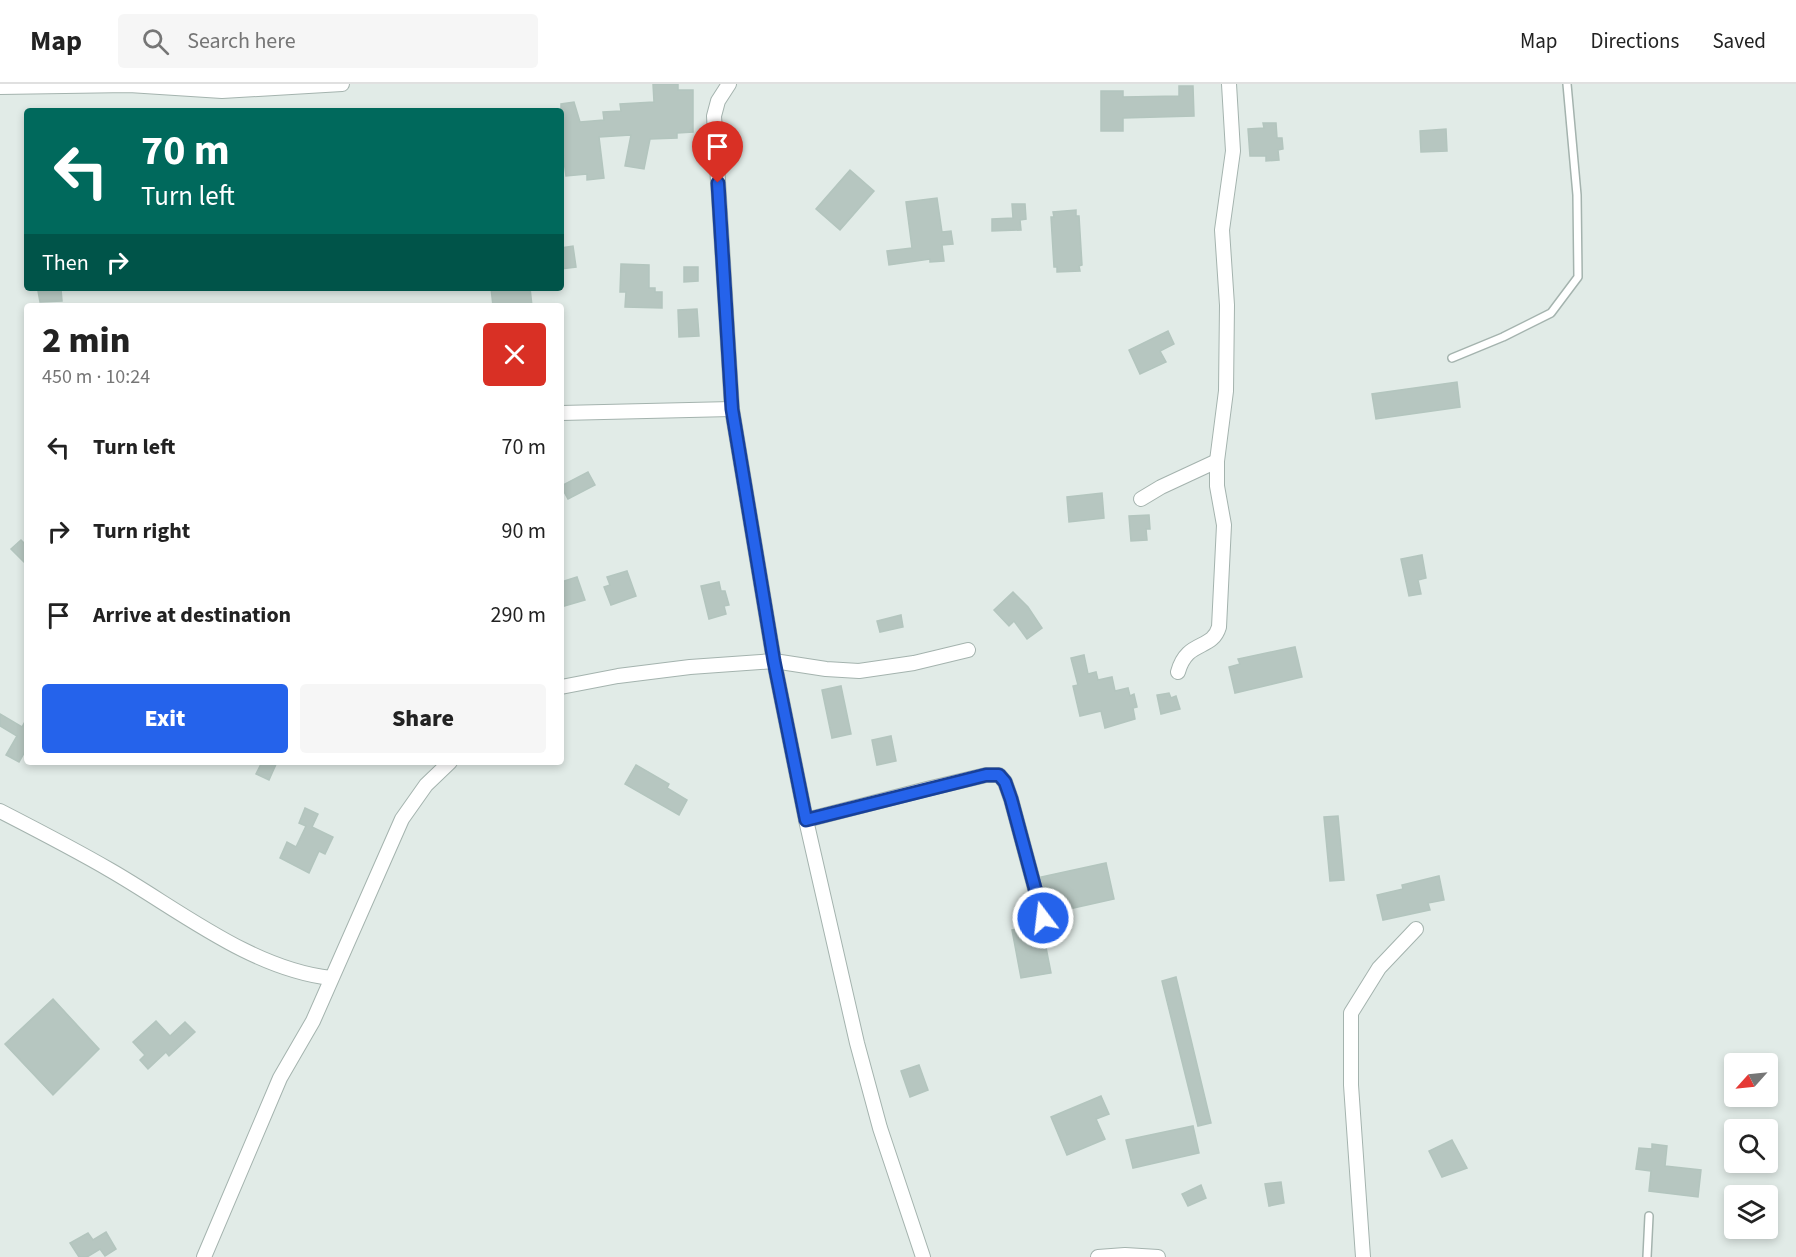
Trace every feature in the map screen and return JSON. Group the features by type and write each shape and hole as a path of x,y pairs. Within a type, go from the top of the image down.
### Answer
{"street":[{"path":"0,87 129,85 222,91 342,84"},
{"path":"729,84 718,101 714,116 732,409 774,661 806,820 857,1043 880,1128 923,1257"},
{"path":"1178,672 1181,660 1189,651 1211,640 1217,635 1219,627 1224,525 1217,486 1217,461 1226,391 1227,305 1222,230 1233,151 1229,84"},
{"path":"564,413 732,409"},
{"path":"1141,499 1217,461"},
{"path":"564,686 618,676 774,661 826,669 859,671 914,663 968,650"},
{"path":"204,1257 280,1078 313,1021 402,819 426,785 447,765"},
{"path":"806,820 986,775 999,775 1005,782 1011,799 1043,918"},
{"path":"0,812 111,870 188,919 245,949 290,969 331,978"},
{"path":"1363,1257 1351,1085 1351,1013 1379,968 1416,929"},
{"path":"1098,1257 1125,1255 1158,1257"}],"lane":[{"path":"1452,358 1503,338 1551,313 1578,277 1577,195 1567,84"},
{"path":"1647,1257 1649,1216"}],"building":[{"path":"653,84 678,84 678,90 693,90 693,132 677,133 677,138 650,139 644,169 625,166 631,135 599,137 604,178 587,180 587,174 566,176 564,108 561,108 561,104 574,102 580,122 604,120 603,112 621,111 620,104 654,102"},
{"path":"1179,86 1193,86 1194,116 1123,118 1123,131 1101,131 1101,91 1123,91 1123,97 1179,96"},
{"path":"1263,123 1276,123 1277,138 1282,138 1283,149 1278,150 1279,160 1266,161 1266,156 1250,156 1248,129 1264,128"},
{"path":"1446,129 1447,151 1421,152 1420,131"},
{"path":"850,170 874,191 840,230 816,209"},
{"path":"937,198 942,232 951,231 953,244 942,245 944,261 930,262 930,259 889,265 887,251 912,248 906,202"},
{"path":"1012,204 1025,204 1026,219 1020,220 1021,230 992,231 992,219 1013,218"},
{"path":"1076,210 1076,216 1079,216 1082,265 1079,266 1080,271 1057,272 1057,267 1054,267 1051,217 1054,217 1053,212"},
{"path":"573,246 576,267 564,269 564,248"},
{"path":"621,264 649,265 649,288 655,288 655,292 662,292 662,308 625,307 626,292 620,292"},
{"path":"684,267 698,267 698,281 684,282"},
{"path":"38,291 61,291 62,301 40,302"},
{"path":"491,291 530,291 532,303 493,303"},
{"path":"697,309 699,336 679,337 678,310"},
{"path":"1168,331 1174,344 1160,351 1166,362 1140,374 1129,350"},
{"path":"1457,382 1460,407 1376,419 1372,394"},
{"path":"588,472 595,485 568,499 564,492 564,484"},
{"path":"1102,493 1104,518 1069,522 1067,497"},
{"path":"1149,515 1150,529 1146,529 1147,540 1131,541 1129,516"},
{"path":"21,540 24,543 24,562 11,549"},
{"path":"1422,555 1426,578 1418,580 1421,594 1409,596 1401,559"},
{"path":"627,571 636,596 611,605 604,587 610,585 607,577"},
{"path":"577,577 585,600 564,606 564,581"},
{"path":"719,582 721,591 725,591 729,605 724,606 726,614 709,619 701,586"},
{"path":"1013,592 1028,607 1042,628 1027,639 1014,621 1009,626 994,610"},
{"path":"901,615 903,627 880,632 877,621"},
{"path":"1295,647 1302,677 1235,693 1229,667 1240,664 1238,659"},
{"path":"1084,655 1088,674 1096,672 1098,680 1112,677 1115,691 1128,688 1130,696 1134,694 1137,707 1133,708 1135,719 1105,728 1101,711 1080,716 1073,686 1078,685 1071,658"},
{"path":"841,686 851,734 832,738 822,690"},
{"path":"1169,693 1171,698 1176,696 1180,709 1161,714 1157,695"},
{"path":"0,714 22,727 24,723 24,753 19,762 6,755 17,736 0,726"},
{"path":"891,736 896,761 877,765 872,740"},
{"path":"260,765 276,765 269,780 256,774"},
{"path":"636,765 669,784 667,788 687,800 679,815 625,784"},
{"path":"305,808 318,814 312,827 333,837 325,854 319,851 309,873 280,858 287,842 296,847 306,826 299,823"},
{"path":"1338,816 1344,880 1330,881 1324,817"},
{"path":"1106,863 1114,899 1051,913 1041,877"},
{"path":"1439,876 1444,900 1428,903 1430,910 1383,920 1377,895 1403,889 1402,885"},
{"path":"1042,927 1051,973 1021,978 1012,930"},
{"path":"1176,977 1211,1123 1198,1126 1162,981"},
{"path":"53,999 99,1049 53,1095 5,1044"},
{"path":"156,1021 170,1036 185,1022 195,1032 169,1056 166,1052 148,1069 140,1060 145,1055 133,1042"},
{"path":"919,1065 928,1090 910,1097 901,1071"},
{"path":"1101,1096 1109,1114 1096,1119 1105,1139 1067,1155 1051,1117"},
{"path":"1193,1126 1199,1153 1133,1168 1126,1140"},
{"path":"1452,1140 1467,1168 1442,1177 1429,1151"},
{"path":"1652,1144 1667,1146 1665,1166 1701,1170 1698,1197 1649,1191 1651,1171 1636,1169 1639,1148 1652,1149"},
{"path":"1281,1182 1284,1203 1269,1206 1265,1184"},
{"path":"1201,1185 1206,1198 1188,1206 1182,1194"},
{"path":"106,1232 116,1249 105,1256 100,1249 87,1257 79,1257 70,1243 88,1233 93,1240"}],"route":[{"path":"718,183 732,409 774,661 806,820 986,775 999,775 1005,782 1011,799 1043,918"}]}
